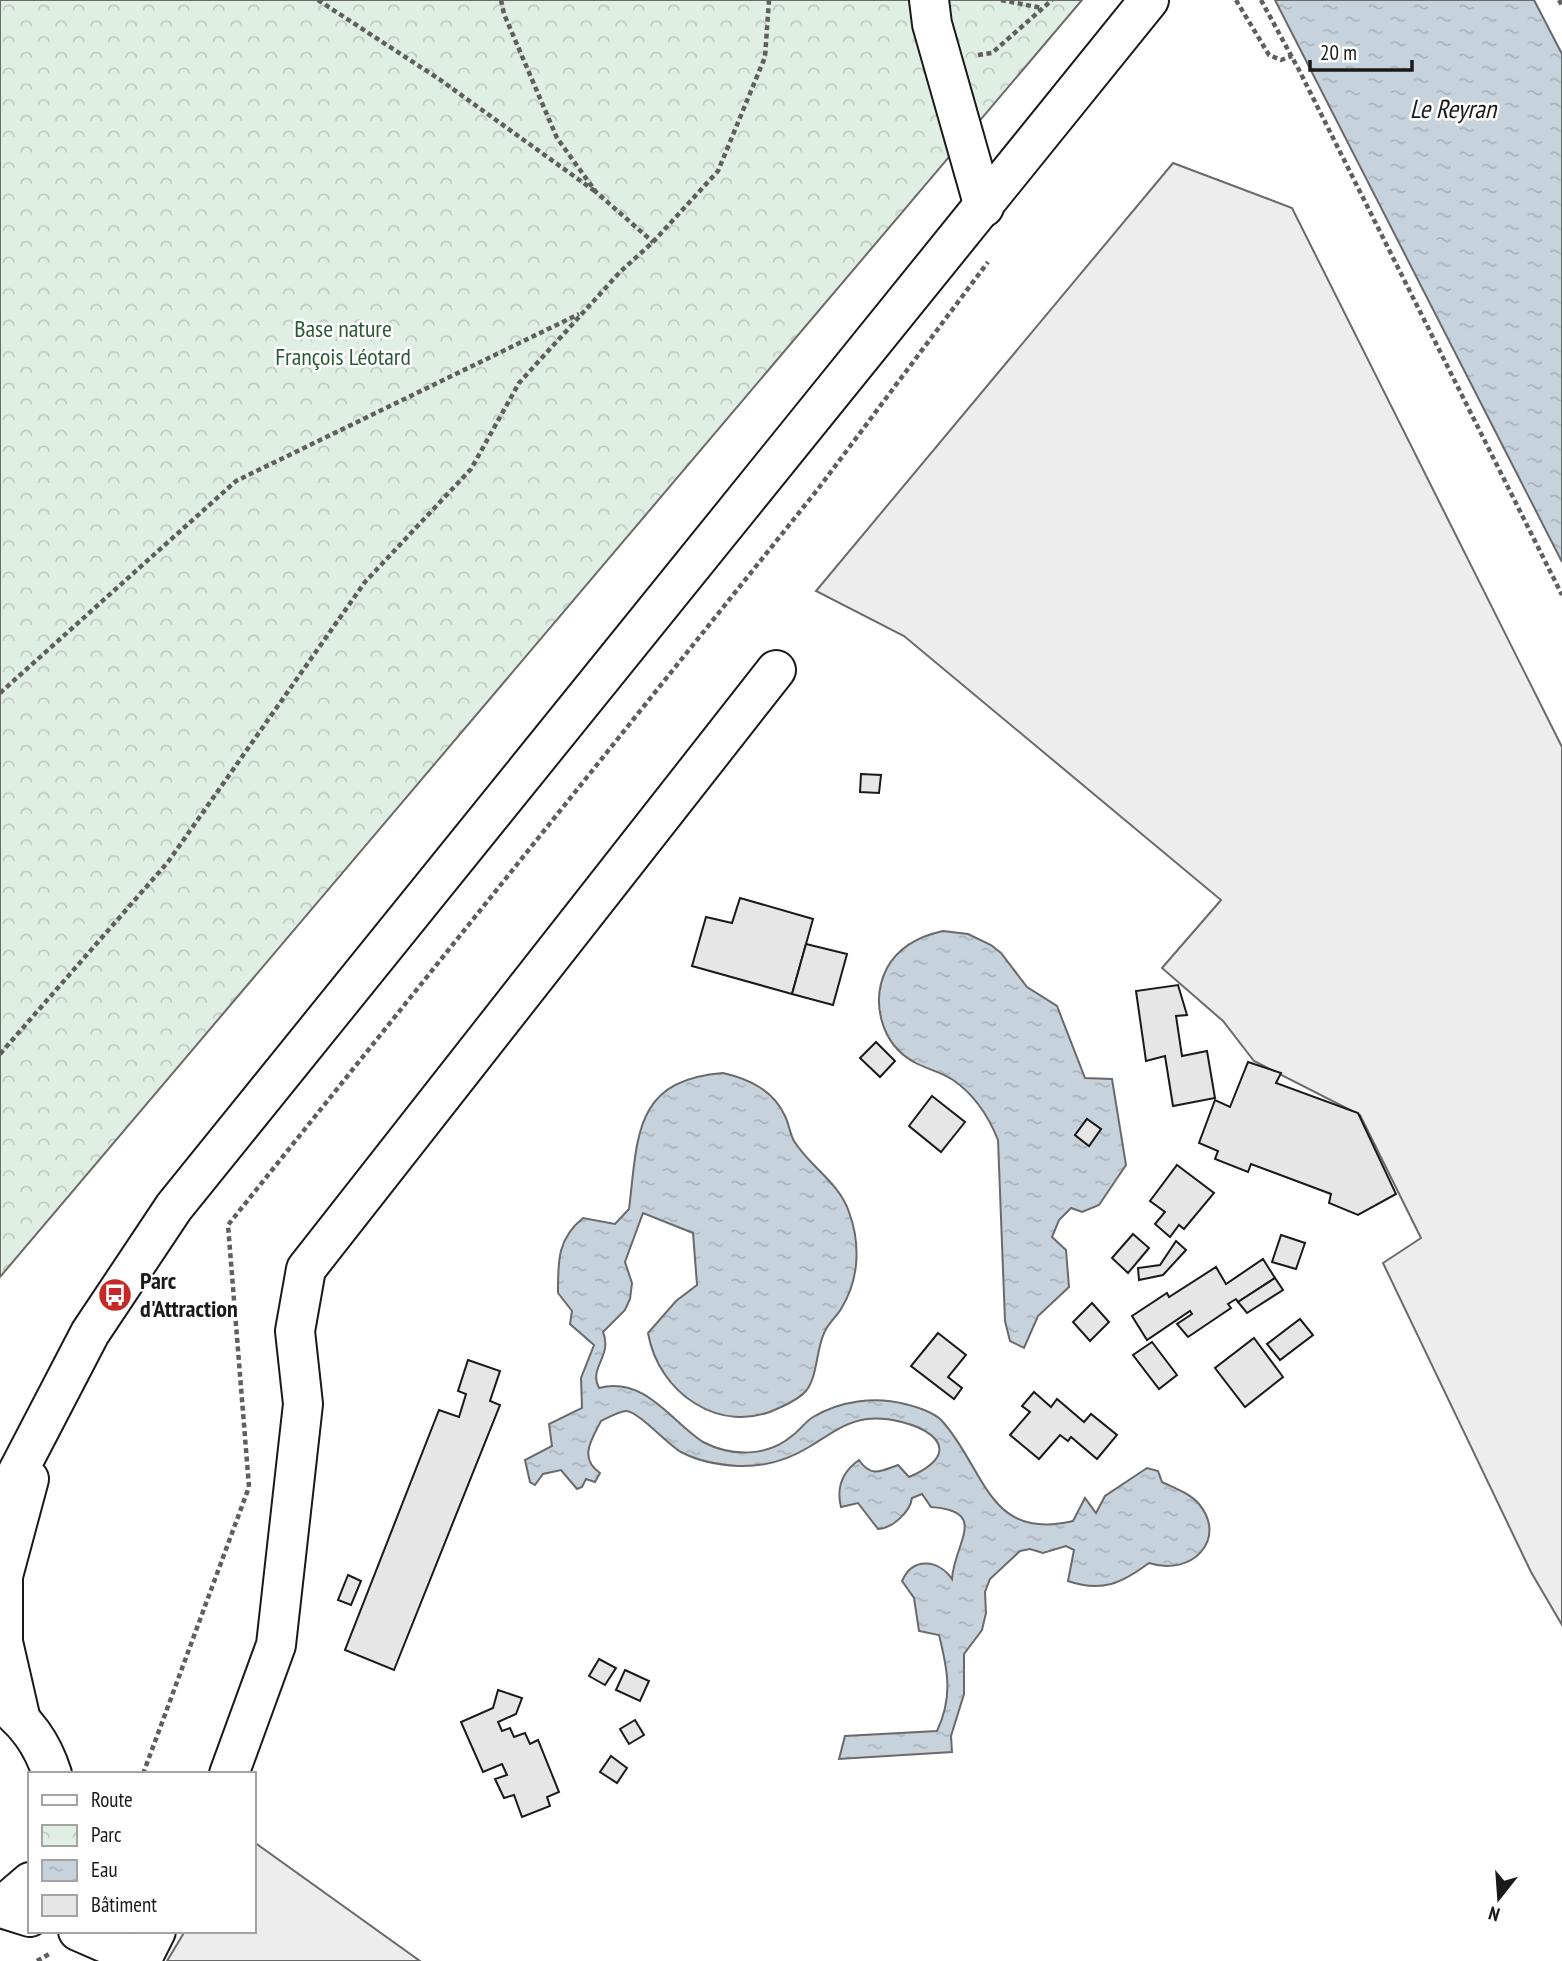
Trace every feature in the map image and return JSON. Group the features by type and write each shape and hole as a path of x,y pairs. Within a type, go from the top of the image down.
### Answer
{"main road":[{"path":"929,0 942,60 984,207"},
{"path":"0,1506 46,1413 90,1333 174,1207 1149,0"},
{"path":"230,1772 276,1645 303,1404 295,1331 306,1269 776,670"},
{"path":"0,1474 46,1413"},
{"path":"46,1413 3,1576 2,1642 10,1709 44,1750 51,1772"},
{"path":"10,1911 28,1885"},
{"path":"64,1942 142,1959 155,1933"}],"path":[{"path":"318,0 439,79 596,192 653,242"},
{"path":"502,0 504,14 557,138 596,192"},
{"path":"0,1054 168,862 365,582 471,469 519,383 718,171 765,57 769,0"},
{"path":"1001,0 1043,8"},
{"path":"942,60 992,52 1052,0"},
{"path":"1236,0 1269,55 1281,60 1292,56"},
{"path":"1261,0 1292,56 1562,595"},
{"path":"1559,0 1562,5"},
{"path":"144,1772 249,1487 228,1225 818,489 993,256"},
{"path":"0,693 236,481 583,312"},
{"path":"37,1961 64,1942"}],"green space":[{"name":"Base nature François Léotard","path":"0,0 1082,0 0,1277"}],"shaded area":[{"path":"1173,163 1292,208 1562,747 1562,1625 1531,1572 1383,1263 1421,1238 1360,1115 1254,1061 1223,1021 1162,968 1221,900 904,636 816,591"},
{"path":"256,1843 420,1961 167,1961 184,1933 256,1933"}],"water":[{"name":"Le Reyran","path":"1275,0 1534,0 1562,54 1562,562"},
{"path":"943,931 968,934 1001,953 1027,987 1057,1006 1085,1078 1112,1079 1126,1165 1099,1205 1082,1212 1071,1208 1059,1220 1052,1237 1066,1250 1069,1287 1038,1316 1024,1348 1010,1341 1005,1321 998,1140 980,1106 968,1092 948,1077 903,1054 886,1033 882,1021 879,994 887,968 904,948","holes":["1087,1119 1101,1129 1089,1146 1075,1135"]},
{"path":"723,1073 751,1082 774,1099 785,1116 794,1141 844,1201 855,1237 856,1262 852,1286 841,1309 825,1331 813,1378 803,1394 786,1405 757,1416 735,1417 714,1413 678,1390 664,1374 648,1333 676,1301 697,1285 693,1233 643,1213 625,1262 632,1283 630,1299 625,1310 603,1332 605,1348 596,1374 599,1388 630,1388 656,1402 703,1442 738,1452 761,1451 783,1442 807,1421 835,1407 870,1400 905,1404 926,1410 940,1418 992,1497 1006,1511 1023,1521 1045,1524 1073,1521 1085,1498 1096,1513 1105,1496 1147,1468 1158,1471 1162,1482 1195,1500 1207,1517 1207,1542 1201,1552 1191,1560 1179,1565 1165,1566 1149,1563 1120,1581 1101,1586 1068,1581 1074,1550 1066,1546 1043,1553 1030,1549 1020,1551 990,1579 985,1592 986,1613 982,1630 964,1654 964,1694 951,1736 952,1752 839,1759 845,1736 937,1731 942,1719 947,1684 939,1635 919,1631 914,1598 902,1581 913,1567 919,1564 940,1568 952,1579 964,1522 959,1515 949,1510 931,1507 922,1494 912,1498 908,1509 895,1522 878,1529 858,1503 841,1507 839,1493 848,1470 859,1460 863,1466 877,1472 898,1465 909,1477 929,1465 938,1454 938,1444 931,1435 902,1422 867,1419 844,1426 784,1459 747,1466 716,1464 681,1452 638,1416 623,1411 601,1421 591,1441 588,1455 593,1467 600,1473 595,1482 586,1479 582,1487 577,1489 561,1470 543,1474 535,1485 530,1482 525,1460 552,1446 549,1424 582,1408 581,1378 594,1345 570,1324 572,1311 558,1293 559,1261 568,1234 583,1218 615,1224 629,1209 639,1136 656,1100 672,1087 693,1078"}],"building":[{"path":"861,774 881,775 879,793 860,792"},
{"path":"740,898 813,919 792,994 692,966 706,917 732,923"},
{"path":"806,944 847,954 833,1005 792,994"},
{"path":"1178,985 1187,1015 1176,1016 1182,1056 1207,1051 1215,1098 1173,1106 1165,1056 1146,1061 1136,991"},
{"path":"876,1042 895,1061 880,1077 860,1058"},
{"path":"1248,1062 1281,1073 1276,1083 1358,1113 1396,1194 1358,1215 1329,1203 1331,1194 1251,1164 1248,1172 1215,1159 1218,1151 1199,1143 1215,1100 1230,1107"},
{"path":"932,1096 965,1122 941,1152 909,1126"},
{"path":"1087,1119 1101,1129 1089,1146 1075,1135"},
{"path":"1177,1165 1214,1193 1184,1229 1179,1225 1170,1237 1155,1224 1165,1212 1150,1201"},
{"path":"1133,1234 1149,1248 1128,1273 1112,1258"},
{"path":"1281,1235 1305,1243 1296,1269 1272,1262"},
{"path":"1176,1241 1186,1250 1163,1275 1139,1280 1138,1268 1160,1265"},
{"path":"1263,1259 1275,1278 1238,1302 1236,1299 1228,1304 1231,1308 1188,1337 1177,1324 1192,1314 1190,1311 1147,1340 1132,1316 1167,1293 1169,1297 1216,1267 1226,1284"},
{"path":"1275,1278 1283,1290 1247,1313 1238,1302"},
{"path":"1092,1303 1109,1322 1090,1341 1073,1322"},
{"path":"1300,1319 1313,1335 1280,1360 1267,1344"},
{"path":"938,1333 966,1355 948,1377 962,1388 954,1399 911,1366"},
{"path":"1254,1338 1283,1377 1245,1407 1215,1368"},
{"path":"1152,1342 1177,1375 1159,1389 1133,1355"},
{"path":"468,1360 500,1371 490,1401 500,1405 394,1670 345,1650 439,1410 459,1417 466,1394 458,1391"},
{"path":"1034,1392 1051,1407 1057,1399 1084,1422 1091,1414 1117,1435 1097,1459 1071,1437 1068,1441 1060,1435 1039,1459 1010,1435 1030,1412 1022,1406"},
{"path":"348,1575 361,1581 351,1605 338,1600"},
{"path":"599,1659 616,1668 605,1685 589,1676"},
{"path":"625,1670 649,1681 640,1701 616,1690"},
{"path":"498,1690 522,1698 516,1714 498,1722 502,1731 510,1728 514,1737 525,1733 530,1744 538,1740 559,1792 547,1797 550,1806 522,1817 514,1795 504,1798 495,1779 507,1775 502,1764 483,1772 461,1722 493,1708"},
{"path":"635,1720 644,1735 629,1744 620,1729"},
{"path":"611,1756 627,1768 617,1783 600,1772"}],"place":[{"name":"Parc d'Attraction","path":"115,1295"}]}
